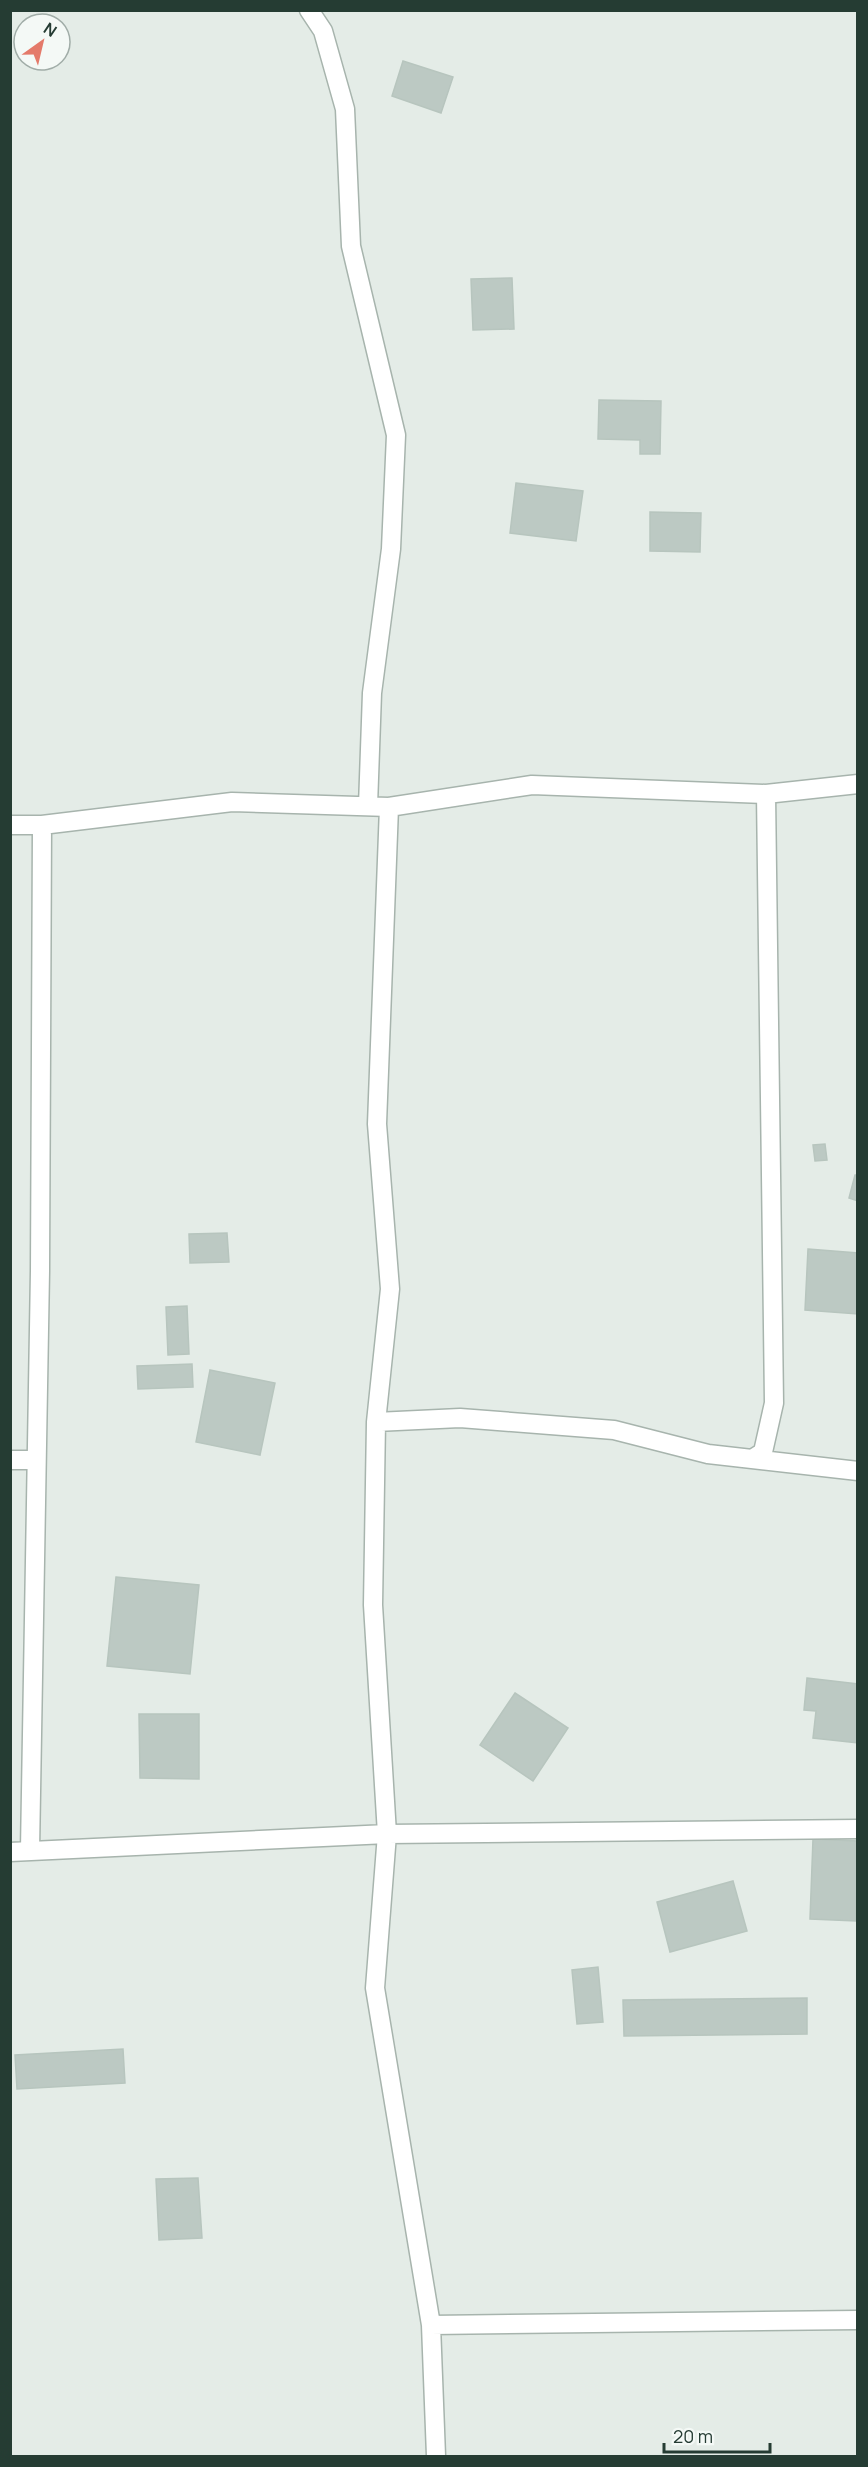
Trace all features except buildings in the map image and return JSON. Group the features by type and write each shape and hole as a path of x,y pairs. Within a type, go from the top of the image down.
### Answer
{"street":[{"path":"309,10 323,31 345,109 351,246 396,435 392,549 372,693 368,806"},
{"path":"10,825 42,825 232,802 389,807 532,785 766,794 858,784"},
{"path":"752,1459 763,1452 774,1403 766,794"},
{"path":"389,807 377,1125 390,1289 376,1422 373,1605 387,1834 375,1988 431,2325 436,2457"},
{"path":"30,1850 40,1271 42,825"},
{"path":"376,1422 460,1418 614,1430 708,1454 858,1471"},
{"path":"10,1460 36,1460"},
{"path":"10,1852 387,1834 858,1829"},
{"path":"431,2325 858,2320"}]}
